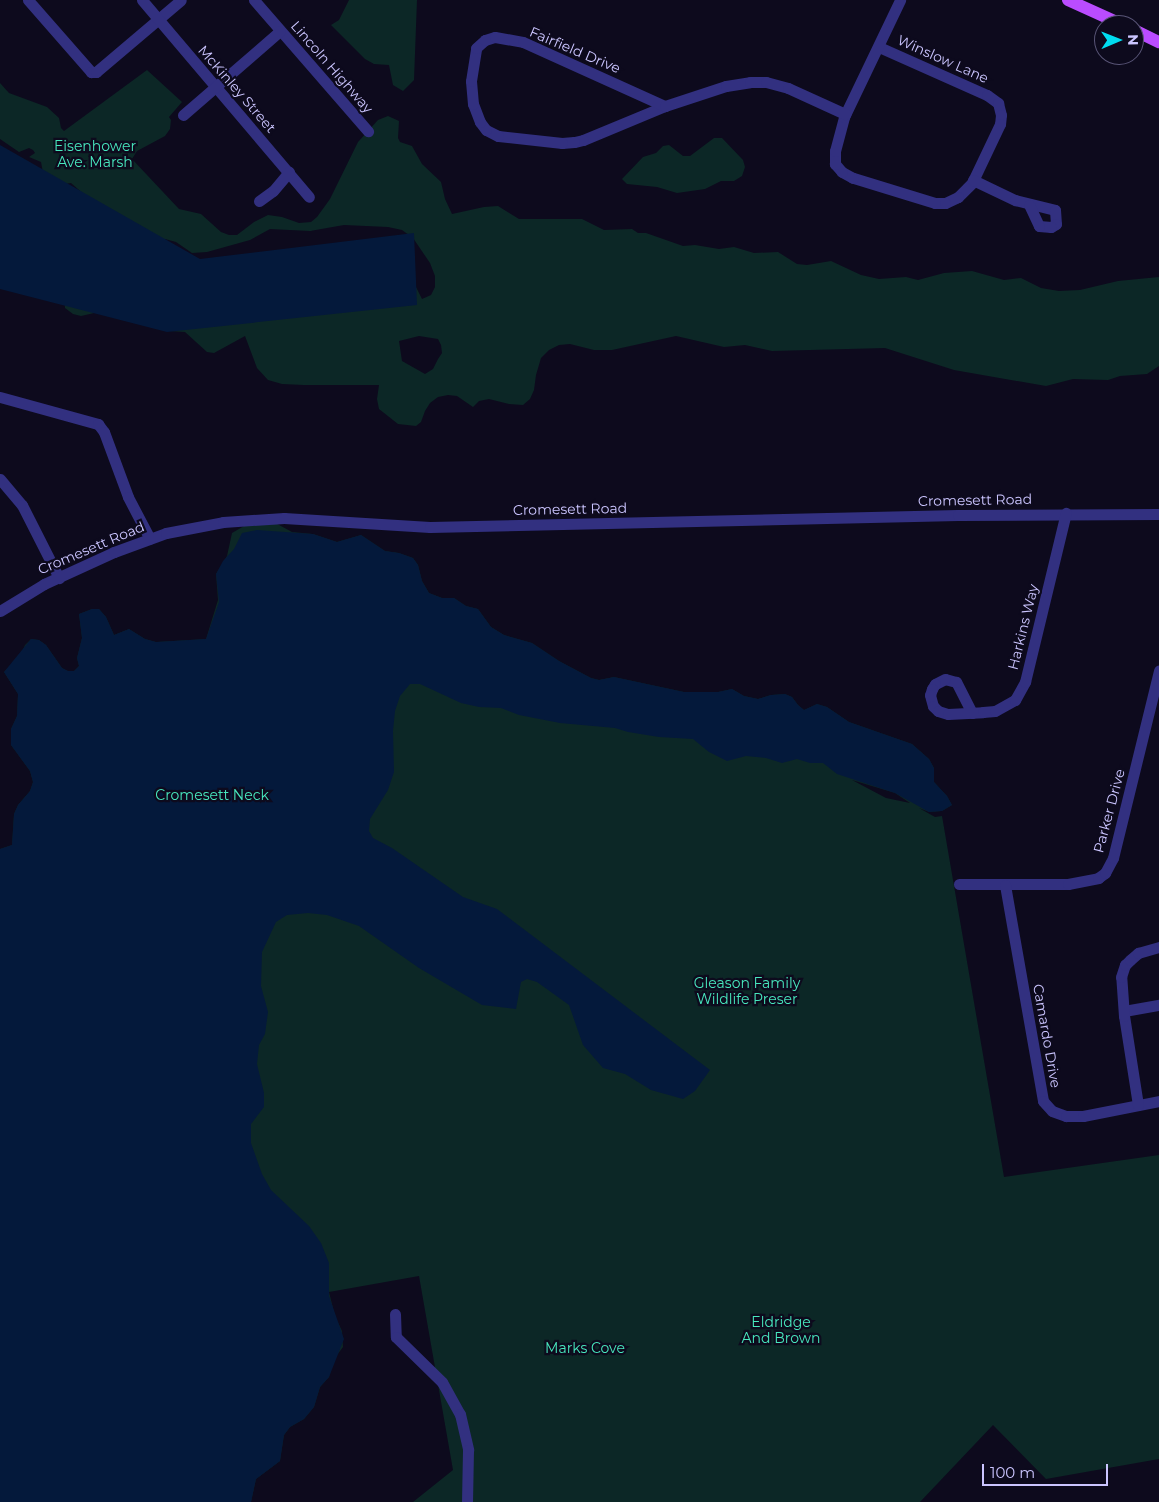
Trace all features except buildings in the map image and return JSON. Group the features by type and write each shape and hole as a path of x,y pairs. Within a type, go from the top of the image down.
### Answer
{"main road":[{"path":"1068,0 1101,15"},
{"path":"1144,35 1159,42"}],"street":[{"path":"28,0 91,72 96,72 181,0"},
{"name":"McKinley Street","path":"142,0 309,197"},
{"name":"Lincoln Highway","path":"254,0 368,131"},
{"path":"845,114 900,0"},
{"path":"183,115 280,31"},
{"name":"Fairfield Drive","path":"666,106 523,42 495,37 485,40 476,48 471,81 473,104 480,122 486,130 498,136 562,143 574,142 666,106 726,86 750,82 766,82 788,88 845,114"},
{"name":"Winslow Lane","path":"845,114 835,151 835,164 842,172 853,178 935,203 945,202 958,197 973,180 1000,124 1002,115 998,103 986,94 878,47"},
{"path":"259,201 272,191 289,172"},
{"path":"973,180 1029,205"},
{"path":"0,396 98,424 106,437 128,497 150,539"},
{"path":"0,479 22,505 59,578"},
{"name":"Cromesett Road","path":"0,611 59,578 114,552 166,533 224,522 284,518 430,527 1066,513 1159,514"},
{"name":"Harkins Way","path":"972,712 1002,709 1015,700 1021,692 1066,513"},
{"name":"Parker Drive","path":"960,884 1080,883 1098,878 1109,868 1159,671"},
{"name":"Camardo Drive","path":"1005,885 1043,1101 1052,1111 1066,1116 1083,1116 1159,1101"},
{"path":"1138,1105 1124,1011 1121,977 1125,965 1138,953 1159,947"},
{"path":"1124,1011 1159,1005"},
{"path":"395,1314 396,1337 442,1382 460,1414 468,1450 467,1502"}],"green space":[{"path":"349,0 417,0 414,80 403,91 393,85 389,65 374,64 365,59 331,25 339,20"},
{"name":"Eisenhower Ave. Marsh","path":"147,70 182,102 169,117 171,120 170,129 165,136 137,151 132,159 179,209 201,214 221,232 229,235 237,235 254,222 268,215 282,217 299,223 311,222 330,199 358,142 378,120 388,116 399,121 398,138 400,142 412,146 422,164 441,182 445,199 452,214 498,206 519,219 582,219 604,230 632,229 638,233 646,233 683,246 695,245 719,249 734,247 754,253 778,252 797,264 807,265 831,261 861,275 879,279 906,277 918,280 944,273 972,271 1004,280 1021,278 1041,288 1059,291 1080,290 1118,281 1159,277 1159,366 1147,374 1120,376 1108,380 1073,379 1046,386 954,370 885,348 772,351 745,345 724,347 676,336 612,350 594,350 570,344 559,345 549,350 541,358 534,390 530,399 523,405 489,399 479,401 473,407 457,396 448,395 438,397 430,403 421,422 416,426 398,424 379,409 377,399 379,385 282,384 268,380 257,368 245,336 214,353 207,352 185,332 169,331 112,309 81,316 73,314 65,308 64,296 414,283 422,299 431,295 435,287 435,276 430,263 413,238 402,230 388,227 344,225 310,231 270,229 250,240 207,252 192,253 176,242 165,239 153,250 134,238 71,183 59,185 44,178 41,162 29,157 35,153 33,150 29,148 19,152 0,139 0,83 9,93 47,107 59,118 61,128 64,131","holes":["419,336 438,339 442,353 433,369 425,374 402,361 399,341"]},
{"path":"714,138 722,138 743,160 745,167 742,176 734,181 721,181 705,189 677,193 657,187 627,184 622,179 643,157 656,153 663,146 669,145 683,156 690,156"},
{"path":"270,520 292,532 313,534 337,542 361,535 385,551 413,558 418,565 422,581 429,593 442,598 454,598 466,606 478,609 491,627 504,635 532,643 559,661 591,678 599,680 614,677 684,692 718,692 732,689 744,696 758,699 771,695 785,694 792,697 804,710 817,704 827,707 849,722 912,744 929,759 934,768 934,782 947,796 952,805 942,811 929,812 919,808 935,817 942,816 1004,1177 1159,1155 1159,1459 1046,1479 993,1425 920,1502 413,1502 453,1470 419,1276 329,1292 335,1316 342,1331 343,1347 334,1359 329,1377 320,1387 314,1407 304,1419 290,1427 284,1435 280,1461 256,1479 251,1502 48,847 0,849 12,845 14,814 18,805 30,791 33,782 30,771 11,745 11,729 17,716 18,694 4,672 21,654 25,645 31,639 39,640 46,645 62,668 74,671 79,666 77,658 82,638 79,614 92,609 99,609 106,617 114,635 129,629 145,639 156,642 206,639 218,600 216,574 227,556 232,533 251,522","holes":["852,780 895,793 910,803 886,798"]}],"water":[{"path":"0,145 200,259 414,233 417,305 167,332 0,289"},
{"path":"257,530 313,534 337,542 361,535 385,551 413,558 418,565 422,581 429,593 442,598 454,598 466,606 478,609 491,627 504,635 532,643 559,661 591,678 599,680 614,677 684,692 718,692 732,689 744,696 758,699 771,695 785,694 792,697 804,710 817,704 827,707 849,722 912,744 929,759 934,768 934,782 947,796 952,805 942,811 929,812 895,793 837,774 823,763 810,763 797,759 782,763 766,758 746,756 727,761 709,752 693,739 659,737 615,728 560,723 519,715 501,708 479,707 461,703 420,684 410,684 400,696 395,711 393,731 394,772 388,790 370,819 369,831 373,838 392,848 463,897 497,909 710,1070 695,1091 683,1099 651,1090 625,1074 603,1068 583,1045 569,1005 537,982 527,979 521,982 516,1009 482,1005 419,968 359,926 327,915 308,913 287,915 276,922 262,952 261,986 268,1012 265,1034 259,1045 257,1064 264,1093 264,1107 251,1124 251,1143 262,1174 271,1190 309,1226 321,1243 329,1263 329,1296 344,1339 329,1377 320,1387 314,1407 304,1419 290,1427 284,1435 280,1461 256,1479 251,1502 0,1502 0,849 12,845 14,814 18,805 30,791 33,782 30,771 11,745 11,729 17,716 18,694 4,672 31,639 39,640 46,645 62,668 74,671 79,666 77,658 82,638 79,614 92,609 99,609 106,617 114,635 129,629 145,639 156,642 206,639 219,602 216,574 223,561 234,549 242,533"}],"park label":[{"name":"Cromesett Neck","path":"212,795"},
{"name":"Gleason Family Wildlife Preser","path":"747,992"},
{"name":"Eldridge And Brown","path":"781,1330"},
{"name":"Marks Cove","path":"585,1348"}]}
